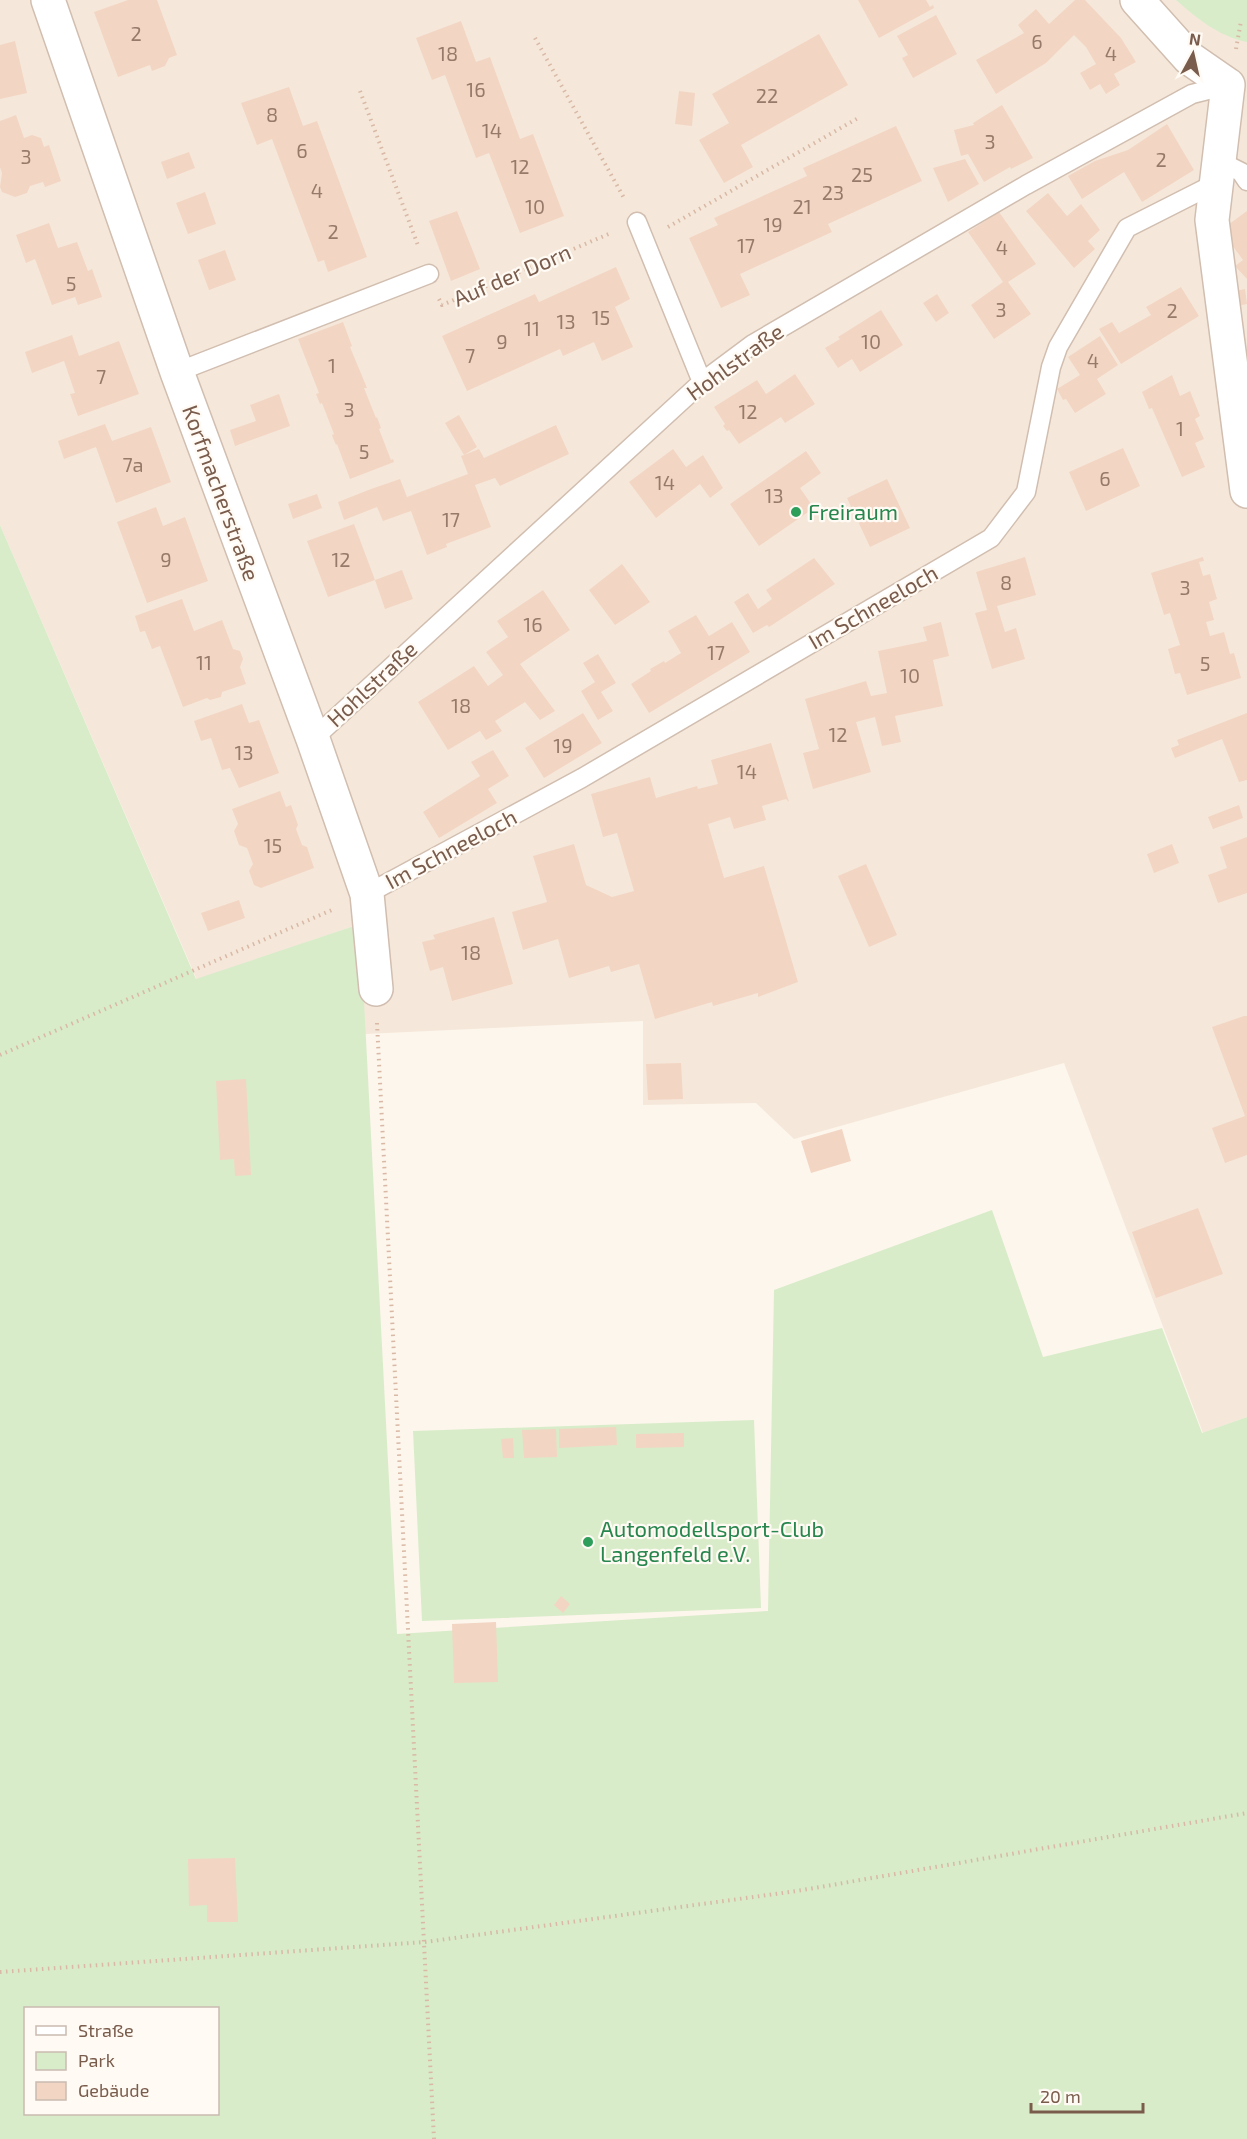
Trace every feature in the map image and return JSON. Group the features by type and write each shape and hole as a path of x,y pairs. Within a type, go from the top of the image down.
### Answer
{"street":[{"name":"Korfmacherstraße","path":"48,0 177,372 313,739 367,894 376,989"},
{"path":"1137,0 1189,58 1238,85 1227,175 1212,220 1247,491"}],"lane":[{"name":"Hohlstraße","path":"313,739 702,382 753,344 1026,185 1192,94 1238,85"},
{"name":"Im Schneeloch","path":"367,894 582,778 991,538 1026,492 1051,367 1058,347 1127,228 1227,175"},
{"path":"637,222 702,382"},
{"name":"Auf der Dorn","path":"177,372 429,274"}],"path":[{"path":"535,38 637,222"},
{"path":"360,91 429,274"},
{"path":"644,241 860,117"},
{"name":"Auf der Dorn","path":"429,274 442,305 637,222"},
{"path":"0,1055 367,894"},
{"path":"376,989 434,2139"},
{"path":"0,1972 425,1942 797,1891 1247,1813"}],"shaded area":[{"path":"0,0 1247,0 1247,1417 1203,1433 1064,1063 794,1139 756,1103 643,1105 643,1021 365,1034 360,924 197,980 0,525"}],"green space":[{"path":"1176,0 1247,0 1247,42 1218,31 1200,20"},
{"path":"0,525 196,979 360,924 397,1634 768,1611 774,1290 992,1210 1043,1357 1162,1328 1202,1433 1247,1417 1247,2139 0,2139"},
{"name":"Automodellsport-Club Langenfeld e.V.","path":"754,1420 761,1608 422,1621 413,1431"}],"building":[{"path":"128,0 157,0 177,55 169,58 165,66 152,71 150,65 118,77 94,12"},
{"path":"858,0 926,0 930,7 933,5 934,8 879,38"},
{"path":"1075,0 1085,0 1121,38 1136,62 1114,74 1120,85 1106,94 1100,84 1090,90 1080,73 1096,64 1086,47 1074,35 1046,63 996,94 976,60 1024,33 1018,25 1036,9 1049,24"},
{"path":"936,15 957,54 913,78 902,58 908,55 897,36"},
{"path":"461,21 476,62 490,57 520,139 533,134 564,216 520,233 489,153 476,158 445,75 432,80 416,38"},
{"path":"819,34 848,85 741,145 753,167 724,183 699,140 729,123 712,94"},
{"path":"15,41 27,93 0,99 0,45"},
{"path":"289,87 303,126 317,121 367,257 328,272 324,260 318,262 272,139 257,145 241,103"},
{"path":"679,91 695,93 692,126 675,124"},
{"path":"1002,105 1033,158 1011,169 1010,167 984,182 968,154 961,156 954,130 974,125 973,123"},
{"path":"16,115 24,138 32,135 41,138 44,147 49,145 61,181 45,187 43,182 30,186 27,193 15,197 2,192 0,187 2,173 0,121"},
{"path":"1167,124 1194,170 1142,202 1124,172 1082,199 1068,176 1095,161 1128,150"},
{"path":"896,126 922,181 828,224 832,232 740,274 750,295 721,308 689,238 718,225 714,218 807,176 803,168"},
{"path":"189,152 195,168 167,179 161,162"},
{"path":"965,159 979,184 948,202 933,168"},
{"path":"205,192 216,224 188,234 176,203"},
{"path":"1048,193 1067,216 1081,204 1100,230 1088,241 1095,249 1074,268 1026,211"},
{"path":"457,211 480,269 451,281 429,221"},
{"path":"1247,211 1247,279 1235,266 1243,260 1221,230"},
{"path":"999,212 1036,264 1008,282 1031,314 994,339 971,305 1003,282 968,232"},
{"path":"49,223 58,248 77,242 88,271 92,269 102,297 78,305 75,297 52,305 35,259 26,263 16,235"},
{"path":"225,250 236,280 209,290 198,260"},
{"path":"616,267 630,299 615,307 633,347 602,361 594,342 563,356 560,349 467,391 442,336 535,294 539,302"},
{"path":"1181,287 1199,316 1121,364 1099,329 1112,322 1119,333 1151,315 1146,307"},
{"path":"1245,289 1247,304 1233,307 1230,292"},
{"path":"937,294 949,313 936,322 923,303"},
{"path":"881,310 903,345 860,372 852,359 838,368 825,348 840,339 838,337"},
{"path":"343,322 352,346 350,347 367,388 364,388 377,417 381,428 379,429 391,460 393,459 394,462 350,479 322,403 320,404 316,394 319,393 298,339"},
{"path":"72,335 79,356 119,341 139,394 78,416 70,394 75,393 64,361 32,373 25,352"},
{"path":"1100,336 1118,365 1097,379 1106,394 1075,413 1057,389 1080,375 1068,357"},
{"path":"795,374 815,404 785,423 781,417 739,444 729,430 727,431 723,426 725,424 714,407 757,380 766,394"},
{"path":"1172,375 1180,396 1190,391 1200,416 1195,419 1204,439 1195,443 1205,467 1182,477 1152,408 1149,409 1142,392"},
{"path":"279,394 290,426 235,446 230,430 256,421 250,405"},
{"path":"459,415 477,447 464,455 445,423"},
{"path":"105,424 112,441 151,427 171,482 116,503 96,447 64,459 58,441"},
{"path":"556,425 569,454 500,486 495,478 475,485 491,527 446,544 447,547 427,555 411,511 383,521 377,507 344,520 338,502 400,479 407,497 468,474 461,456 479,449 484,458"},
{"path":"1123,448 1140,486 1086,511 1069,472"},
{"path":"673,449 686,467 703,455 723,488 710,498 700,484 656,518 629,482"},
{"path":"806,451 821,473 800,488 814,508 759,546 730,504"},
{"path":"887,479 910,528 870,547 847,498"},
{"path":"317,494 322,508 293,519 288,504"},
{"path":"156,507 163,526 185,517 208,581 147,603 117,522"},
{"path":"354,524 375,580 328,597 307,541"},
{"path":"1025,557 1036,595 997,606 1005,632 1016,628 1025,659 992,669 975,613 987,610 976,572"},
{"path":"1203,557 1204,561 1199,562 1203,576 1210,574 1217,599 1209,602 1214,620 1206,622 1210,636 1224,632 1230,654 1234,653 1241,678 1187,695 1180,673 1175,674 1168,649 1180,645 1170,613 1164,615 1151,573"},
{"path":"814,558 835,584 769,627 767,625 753,633 734,602 748,593 758,609 772,599 766,590"},
{"path":"622,564 650,602 615,625 589,590"},
{"path":"402,570 413,599 385,609 375,580"},
{"path":"543,590 570,630 520,664 555,711 540,720 525,702 495,721 502,731 486,740 480,731 448,750 418,702 474,666 488,686 503,675 486,652 508,637 497,621"},
{"path":"182,599 194,631 222,620 233,649 240,651 243,659 240,667 246,684 222,692 221,697 210,700 207,698 183,707 160,646 152,649 145,631 140,632 135,616"},
{"path":"696,615 709,636 732,622 750,652 649,713 631,684 651,671 650,669 681,653 668,631"},
{"path":"941,622 949,656 933,660 943,706 895,716 901,742 882,746 875,717 856,722 871,772 813,789 803,753 819,749 805,699 866,681 871,696 887,693 878,651 927,641 923,627"},
{"path":"598,654 616,683 601,692 613,711 598,720 581,691 595,682 583,663"},
{"path":"242,704 249,723 259,720 279,773 239,788 230,768 222,770 211,738 201,741 194,721"},
{"path":"583,713 602,743 544,778 525,748"},
{"path":"1247,713 1247,780 1239,782 1222,739 1175,758 1171,748 1179,745 1177,740"},
{"path":"771,743 789,802 786,799 762,806 766,820 734,829 730,817 708,824 724,878 764,866 798,982 758,997 758,993 713,1006 712,1002 655,1019 639,964 611,972 609,966 569,978 558,939 523,950 512,912 547,902 533,856 574,844 586,885 612,897 634,891 617,833 603,837 591,794 650,777 656,798 697,786 698,789 718,784 711,760"},
{"path":"493,750 509,776 488,789 497,803 439,838 423,812 480,776 471,762"},
{"path":"280,791 286,807 291,805 298,825 296,829 302,845 307,847 314,868 261,888 254,885 249,871 253,864 247,848 239,845 234,831 238,824 232,809"},
{"path":"1239,805 1243,818 1213,829 1208,817"},
{"path":"1247,837 1247,893 1218,903 1208,875 1227,868 1220,847"},
{"path":"1172,844 1179,863 1154,873 1147,854"},
{"path":"866,864 897,935 869,947 838,876"},
{"path":"239,900 245,918 208,931 201,913"},
{"path":"494,917 513,984 452,1001 443,967 430,971 422,942 435,939 433,935"},
{"path":"1247,1016 1247,1155 1225,1163 1212,1128 1245,1116 1212,1027"},
{"path":"681,1063 683,1099 648,1100 646,1064"},
{"path":"246,1079 251,1175 235,1176 234,1159 220,1160 216,1081"},
{"path":"842,1129 851,1161 811,1173 801,1141"},
{"path":"1198,1208 1223,1274 1156,1298 1132,1232"},
{"path":"616,1427 617,1445 559,1448 559,1429"},
{"path":"556,1429 557,1457 524,1458 522,1430"},
{"path":"684,1433 684,1447 636,1448 636,1434"},
{"path":"513,1438 514,1458 503,1458 501,1439"},
{"path":"561,1596 570,1604 563,1613 554,1605"},
{"path":"496,1622 498,1682 454,1683 452,1624"},
{"path":"235,1858 238,1922 207,1922 207,1905 189,1906 188,1859"}],"place":[{"name":"Freiraum","path":"796,512"},
{"name":"Automodellsport-Club Langenfeld e.V.","path":"588,1542"}]}
